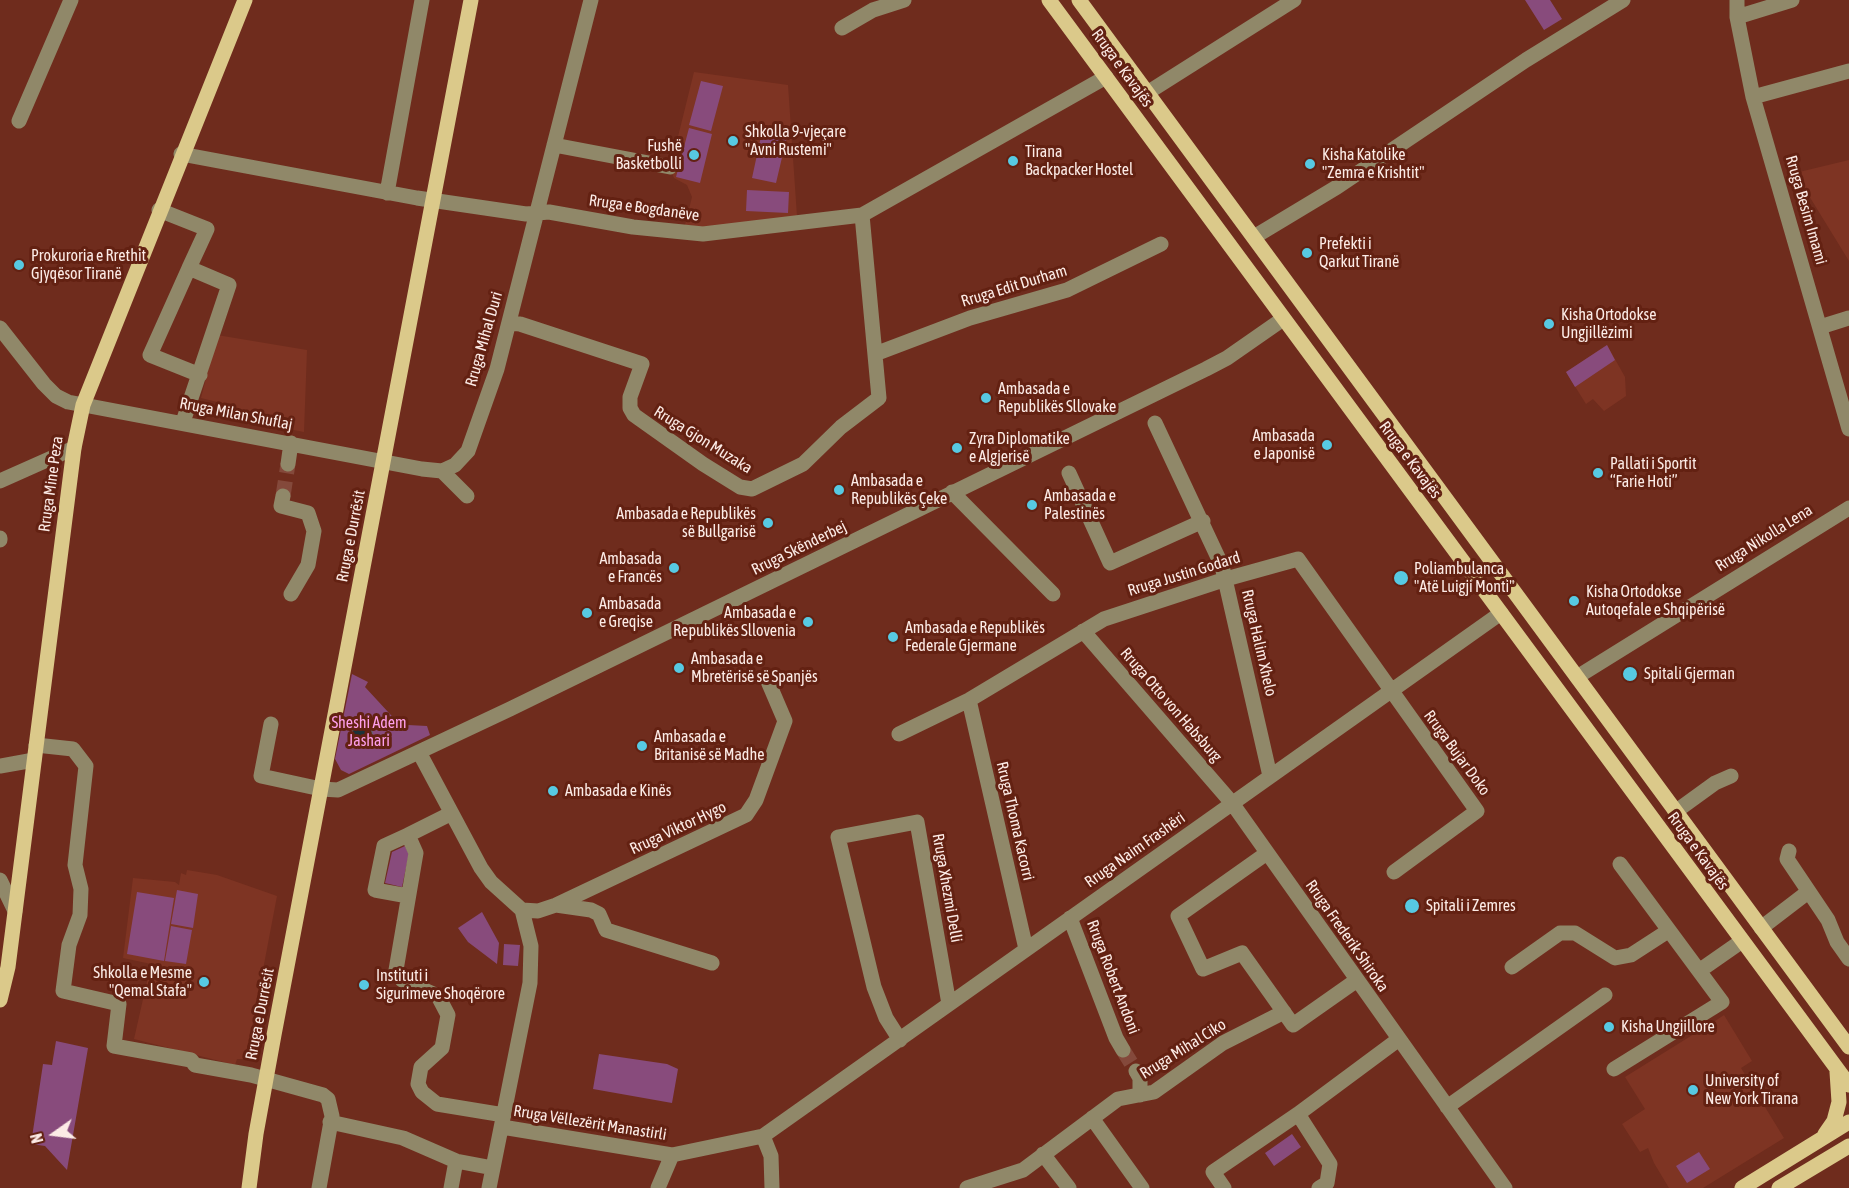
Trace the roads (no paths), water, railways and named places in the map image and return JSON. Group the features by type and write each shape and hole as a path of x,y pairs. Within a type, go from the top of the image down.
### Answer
{"main road":[{"name":"Rruga Mine Peza","path":"0,1000 15,911 74,448 82,405 181,154 245,0"},
{"name":"Rruga e Durrësit","path":"249,1188 266,1079 471,0"},
{"name":"Rruga e Kavajës","path":"1049,0 1849,1085"},
{"name":"Rruga e Kavajës","path":"1079,0 1849,1047"},
{"path":"1382,452 1396,450 1401,438"},
{"path":"1403,481 1410,469 1423,468"},
{"path":"1684,823 1689,845 1680,849 1670,843 1671,825 1684,823"},
{"path":"1823,1137 1834,1121 1839,1102 1840,1090 1835,1066"},
{"path":"1742,1188 1849,1122"},
{"path":"1779,1188 1842,1153 1849,1146"}],"street":[{"path":"19,122 71,0"},
{"path":"387,193 422,0"},
{"name":"Rruga Mihal Duri","path":"442,471 455,465 468,451 497,369 591,0"},
{"path":"842,28 873,9 904,0"},
{"path":"1147,93 1294,0"},
{"path":"1254,237 1337,187 1463,102 1623,0"},
{"name":"Rruga Besim Imami","path":"1737,0 1737,17 1753,97 1849,429"},
{"path":"1737,17 1792,0"},
{"path":"1753,97 1849,71"},
{"name":"Rruga e Bogdanëve","path":"181,154 387,193 537,213 549,212 633,226 703,234 862,215 1106,77"},
{"path":"554,145 670,167"},
{"path":"159,210 207,229 150,355 200,375"},
{"name":"Rruga Gjon Muzaka","path":"508,323 520,324 642,364 630,397 630,408 634,415 703,464 746,489 775,480 803,464 861,410 879,398 862,215"},
{"name":"Rruga Edit Durham","path":"875,354 970,318 1067,290 1161,244"},
{"path":"183,422 229,285 189,268"},
{"path":"1820,327 1849,318"},
{"name":"Rruga Skënderbej","path":"321,789 338,790 419,752 1227,358 1283,319"},
{"name":"Rruga Milan Shuflaj","path":"0,328 56,396 82,405 383,461"},
{"name":"Rruga Halim Xhelo","path":"1155,423 1203,521 1226,579 1270,776"},
{"path":"288,465 291,443"},
{"path":"0,481 74,448"},
{"path":"383,461 442,471 467,496"},
{"path":"1069,473 1110,563 1203,521"},
{"path":"952,492 1053,594"},
{"path":"283,496 281,506 308,513 314,531 308,565 291,594"},
{"name":"Rruga Nikolla Lena","path":"1577,677 1849,508"},
{"name":"Rruga Justin Godard","path":"1083,631 1129,610 1298,559 1390,690"},
{"name":"Rruga Naim Frashëri","path":"672,1155 763,1136 1501,613"},
{"path":"899,734 969,700 1083,631"},
{"name":"Rruga Otto von Habsburg","path":"1083,631 1232,803"},
{"name":"Rruga Viktor Hygo","path":"522,910 538,911 555,905 746,815 756,800 785,721 767,679"},
{"name":"Rruga Bujar Doko","path":"1390,690 1477,811 1394,872"},
{"name":"Rruga Thoma Kacorri","path":"969,700 1026,949"},
{"path":"271,724 261,776 321,789"},
{"path":"0,765 35,752 73,749 86,766 87,774 75,865 82,897 81,915 69,945 63,991 119,1004 114,1046 191,1060 195,1065 266,1079"},
{"path":"419,752 450,814 491,882 522,910"},
{"name":"Rruga e Kavajës","path":"1684,823 1715,783 1731,777"},
{"name":"Rruga Frederik Shiroka","path":"1232,803 1505,1188"},
{"path":"408,896 375,890 384,846 450,814"},
{"name":"Rruga Xhezmi Delli","path":"900,1040 886,1018 873,987 838,837 917,822 949,1004"},
{"name":"Rruga Vëllezërit Manastirli","path":"408,835 416,853 396,970 402,980 438,996 448,1016 441,1048 421,1066 418,1084 422,1092 437,1104 503,1121 672,1155"},
{"path":"1789,851 1787,859 1828,920 1837,942 1849,958"},
{"path":"1267,853 1178,916 1203,969 1242,953 1293,1025 1356,980"},
{"path":"1614,1069 1722,1002 1620,864"},
{"path":"0,880 15,911"},
{"path":"1761,928 1808,892"},
{"name":"Rruga Viktor Hygo","path":"555,905 591,910 599,914 606,930 712,963"},
{"name":"Rruga Vëllezërit Manastirli","path":"489,1188 530,983 531,946 522,910"},
{"name":"Rruga Robert Andoni","path":"1071,918 1113,1031 1123,1050"},
{"path":"1512,967 1560,933 1575,933 1609,956 1623,957 1631,955 1668,931"},
{"path":"1699,971 1742,940"},
{"path":"1447,1107 1605,995"},
{"name":"Rruga Mihal Ciko","path":"967,1188 1023,1170 1118,1099 1154,1092 1223,1043 1284,1012"},
{"path":"1224,1188 1213,1172 1298,1114 1399,1039"},
{"path":"1136,1071 1140,1078 1140,1095"},
{"name":"Rruga e Durrësit","path":"266,1079 322,1095 328,1099 331,1108 330,1122 319,1188"},
{"path":"1298,1114 1330,1164 1327,1183 1319,1188"},
{"path":"1092,1118 1142,1188"},
{"path":"330,1122 382,1132 456,1161 493,1168"},
{"path":"763,1136 771,1156 772,1188"},
{"path":"1043,1154 1069,1188"},
{"path":"658,1188 672,1155"},
{"path":"451,1188 456,1161"}],"water":[{"path":"362,723 369,726 372,733 369,740 362,743 355,740 352,733 355,726"}],"tunnel":[{"path":"283,496 288,464"},
{"path":"1123,1050 1136,1071"}],"place":[{"name":"Shkolla 9-vjeçare \"Avni Rustemi\"","path":"733,141"},
{"name":"Fushë Basketbolli","path":"694,155"},
{"name":"Tirana Backpacker Hostel","path":"1013,161"},
{"name":"Kisha Katolike \"Zemra e Krishtit\"","path":"1310,164"},
{"name":"Prefekti i Qarkut Tiranë","path":"1307,253"},
{"name":"Prokuroria e Rrethit Gjyqësor Tiranë","path":"19,265"},
{"name":"Kisha Ortodokse Ungjillëzimi","path":"1549,324"},
{"name":"Ambasada e Republikës Sllovake","path":"986,398"},
{"name":"Ambasada e Japonisë","path":"1327,445"},
{"name":"Zyra Diplomatike e Algjerisë","path":"957,448"},
{"name":"Pallati i Sportit “Farie Hoti”","path":"1598,473"},
{"name":"Ambasada e Republikës Çeke","path":"839,490"},
{"name":"Ambasada e Palestinës","path":"1032,505"},
{"name":"Ambasada e Republikës së Bullgarisë","path":"768,523"},
{"name":"Ambasada e Francës","path":"674,568"},
{"name":"Poliambulanca \"Atë Luigji Monti\"","path":"1401,578"},
{"name":"Kisha Ortodokse Autoqefale e Shqipërisë","path":"1574,601"},
{"name":"Ambasada e Greqise","path":"587,613"},
{"name":"Ambasada e Republikës Sllovenia","path":"808,622"},
{"name":"Ambasada e Republikës Federale Gjermane","path":"893,637"},
{"name":"Ambasada e Mbretërisë së Spanjës","path":"679,668"},
{"name":"Spitali Gjerman","path":"1630,674"},
{"name":"Ambasada e Britanisë së Madhe","path":"642,746"},
{"name":"Ambasada e Kinës","path":"553,791"},
{"name":"Spitali i Zemres","path":"1412,906"},
{"name":"Shkolla e Mesme \"Qemal Stafa\"","path":"204,982"},
{"name":"Instituti i Sigurimeve Shoqërore","path":"364,985"},
{"name":"Kisha Ungjillore","path":"1609,1027"},
{"name":"University of New York Tirana","path":"1693,1090"}],"park label":[{"name":"Sheshi Adem Jashari","path":"369,732"}]}
